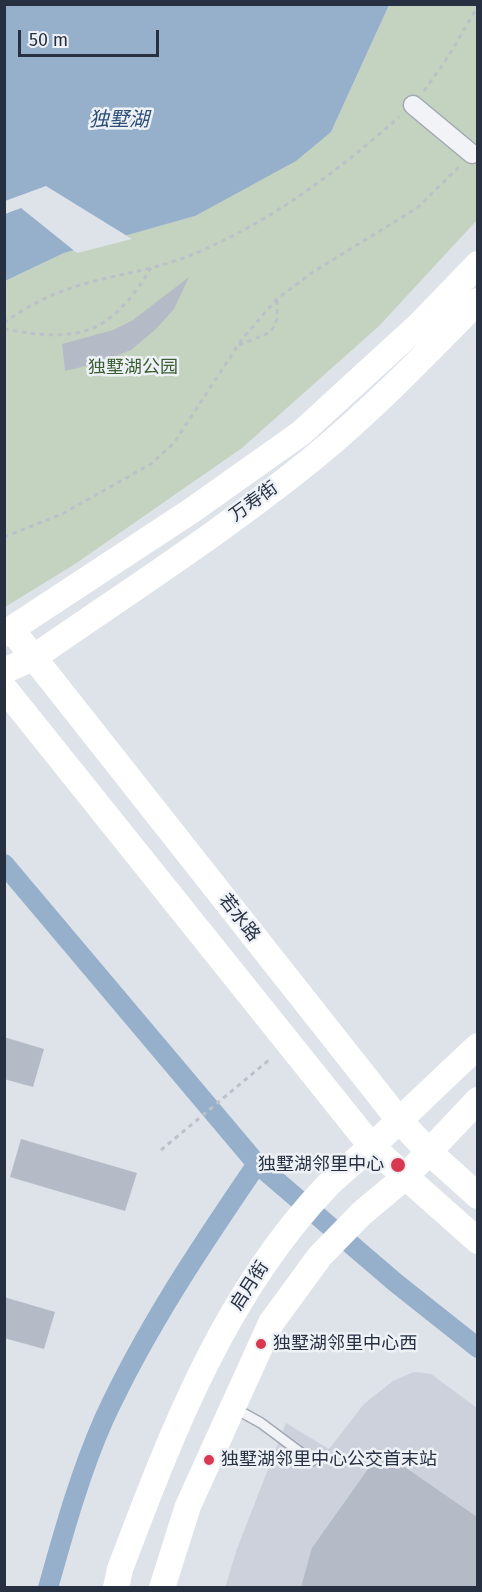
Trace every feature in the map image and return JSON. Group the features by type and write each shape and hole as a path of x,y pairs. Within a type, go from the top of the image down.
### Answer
{"street":[{"path":"413,105 472,154"},
{"name":"万寿街","path":"8,632 191,511 301,433 420,324 477,264"},
{"name":"万寿街","path":"4,671 33,658 196,545 318,454 428,352 477,300"},
{"name":"若水路","path":"8,632 33,658 399,1120 429,1152 477,1196"},
{"path":"4,688 372,1147 477,1241"},
{"name":"启月街","path":"116,1587 120,1569 163,1457 220,1335 247,1289 288,1232 328,1185 372,1147 477,1046"},
{"name":"启月街","path":"162,1587 188,1506 271,1323 320,1256 362,1213 404,1178 477,1100"}],"lane":[{"path":"232,1407 261,1423 312,1461"}],"path":[{"path":"4,323 31,305 62,291 180,259 247,227 309,188 366,146 413,105 448,57 477,6"},
{"path":"4,537 62,514 151,464 174,443 238,345 277,299 313,272 417,208 472,154"},
{"path":"4,329 44,336 68,334 110,320 122,310 151,268"},
{"path":"238,345 271,332 278,319 277,299"},
{"path":"161,1150 269,1060"}],"shaded area":[{"path":"414,1372 431,1374 477,1408 477,1587 225,1588 237,1549 286,1423 329,1449 364,1404 393,1381"}],"green space":[{"name":"独墅湖公园","path":"389,5 477,5 477,220 379,326 242,448 75,564 5,607 5,281 64,253 195,216 331,132"}],"water":[{"name":"独墅湖","path":"5,5 389,5 331,132 296,161 195,216 64,253 5,281"}],"pier":[{"path":"46,186 132,239 77,253 21,208 5,214 5,201"}],"building":[{"path":"189,277 174,309 156,329 131,350 98,363 65,371 62,344 113,330 133,320"},
{"path":"4,1037 44,1049 33,1087 4,1079"},
{"path":"21,1139 137,1173 125,1211 10,1177"},
{"path":"4,1297 55,1312 44,1349 4,1338"},
{"path":"383,1452 477,1517 477,1587 301,1587 312,1548 373,1462 376,1465"}],"waterway":[{"path":"4,864 257,1164 396,1283 478,1348"},
{"path":"48,1588 87,1460 120,1385 175,1288 257,1164"}],"place":[{"name":"独墅湖邻里中心","path":"398,1165"},
{"name":"独墅湖邻里中心西","path":"261,1344"},
{"name":"独墅湖邻里中心公交首末站","path":"209,1460"}]}
